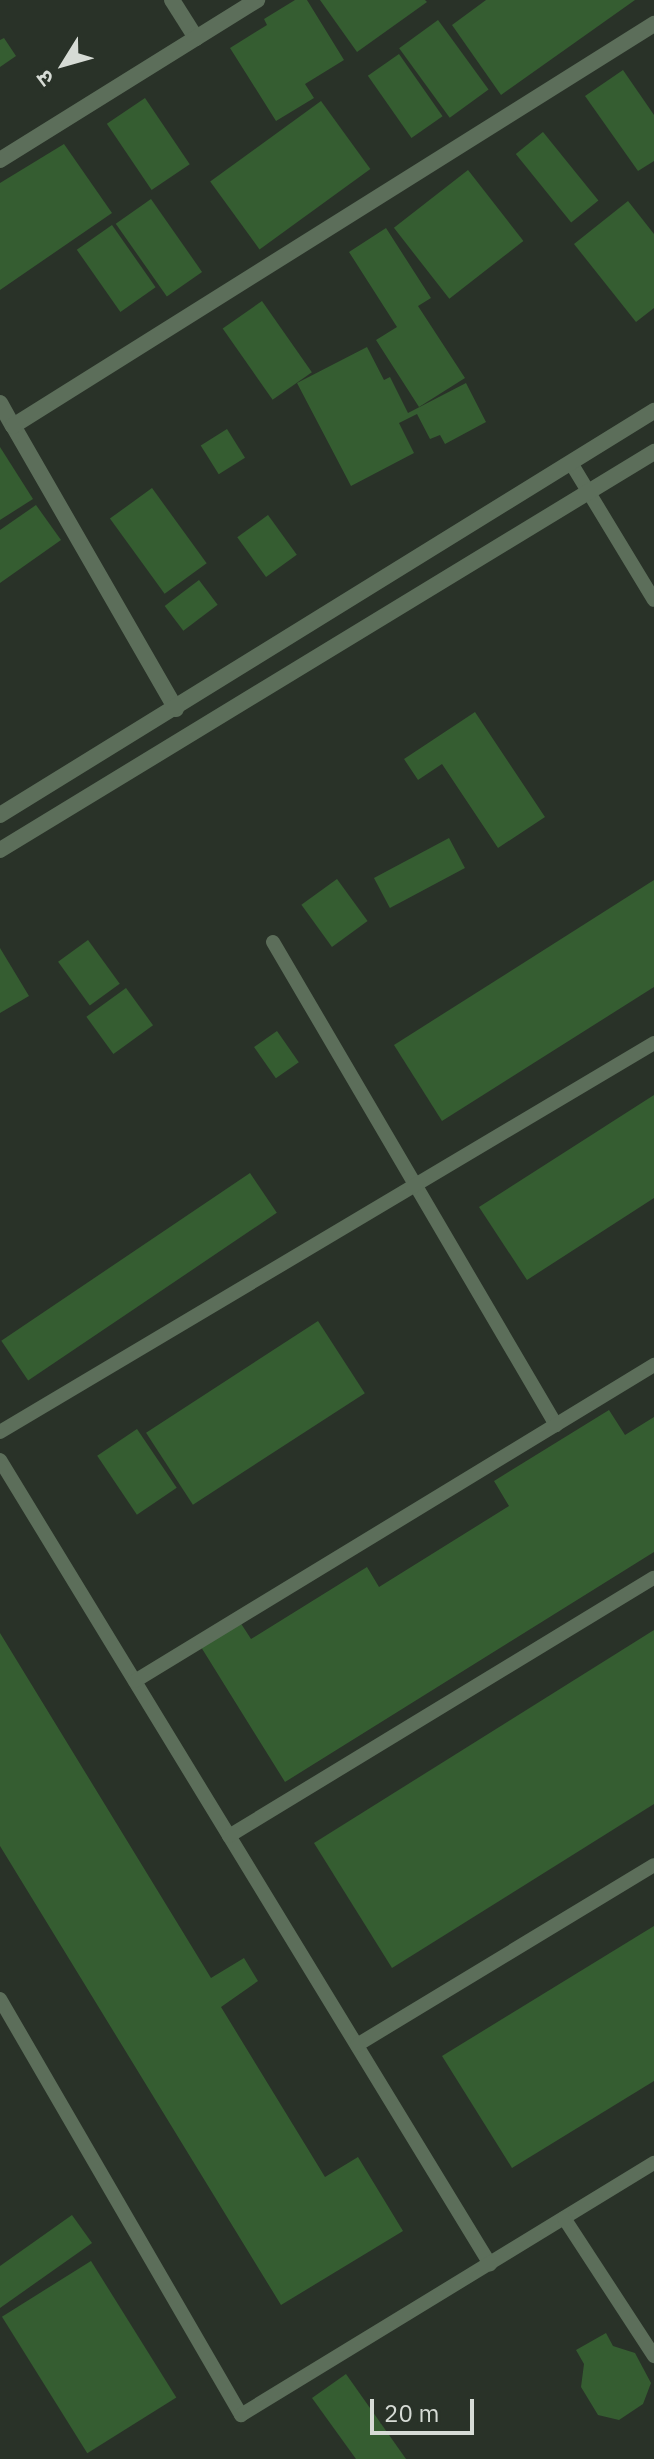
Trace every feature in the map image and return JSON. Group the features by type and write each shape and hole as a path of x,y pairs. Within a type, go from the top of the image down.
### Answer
{"street":[{"path":"172,0 196,38"},
{"path":"0,160 257,0"},
{"path":"13,426 654,24"},
{"path":"0,403 176,709"},
{"path":"0,815 654,411"},
{"path":"0,850 654,452"}],"lane":[{"path":"571,463 654,600"},
{"path":"273,942 556,1425"},
{"path":"0,1432 654,1043"},
{"path":"135,1681 654,1365"},
{"path":"0,1460 490,2264"},
{"path":"229,1836 654,1578"},
{"path":"357,2045 654,1865"},
{"path":"0,1999 241,2415 654,2163"},
{"path":"564,2218 654,2356"}],"building":[{"path":"295,0 307,0 344,60 305,84 314,98 276,121 230,48 267,25 264,19"},
{"path":"320,0 425,0 427,2 357,52"},
{"path":"486,0 635,0 501,95 452,25"},
{"path":"438,20 489,90 450,118 399,48"},
{"path":"4,38 16,56 0,67 0,40"},
{"path":"399,54 443,116 411,138 368,76"},
{"path":"623,70 654,115 654,161 638,171 585,96"},
{"path":"145,98 190,164 152,190 107,124"},
{"path":"321,101 370,169 260,249 210,182"},
{"path":"543,132 598,200 571,222 516,154"},
{"path":"64,144 112,213 0,290 0,183"},
{"path":"468,170 523,241 449,299 394,228"},
{"path":"151,199 202,272 167,297 116,224"},
{"path":"628,201 654,234 654,308 636,322 574,244"},
{"path":"112,225 156,287 120,312 77,250"},
{"path":"386,228 431,298 418,306 465,378 419,407 376,340 397,327 349,252"},
{"path":"262,301 312,372 273,400 223,329"},
{"path":"367,347 384,380 390,377 408,413 466,383 486,422 445,444 440,435 430,439 417,414 399,423 414,453 351,486 297,383"},
{"path":"227,429 245,458 219,474 201,445"},
{"path":"0,447 33,499 0,520"},
{"path":"152,488 207,563 165,594 110,519"},
{"path":"36,505 61,540 0,583 0,530"},
{"path":"268,515 297,555 266,577 237,537"},
{"path":"199,580 218,605 183,631 165,606"},
{"path":"475,712 545,817 498,848 442,764 418,780 404,759"},
{"path":"449,838 465,868 390,908 374,878"},
{"path":"337,879 368,921 332,947 301,905"},
{"path":"654,880 654,987 442,1121 394,1045"},
{"path":"88,940 120,984 90,1005 58,962"},
{"path":"0,948 29,996 0,1013"},
{"path":"126,988 153,1025 113,1054 86,1017"},
{"path":"277,1031 299,1062 276,1078 254,1047"},
{"path":"654,1095 654,1198 527,1280 479,1207"},
{"path":"250,1173 277,1213 28,1381 1,1341"},
{"path":"318,1321 365,1393 193,1505 146,1433"},
{"path":"609,1410 625,1435 654,1417 654,1552 285,1782 201,1647 240,1622 251,1639 367,1567 379,1587 509,1506 494,1481"},
{"path":"137,1429 177,1488 137,1515 97,1456"},
{"path":"654,1630 654,1804 392,1968 314,1843"},
{"path":"0,1633 211,1978 244,1958 258,1981 221,2007 325,2177 358,2157 403,2231 281,2305 0,1846"},
{"path":"654,1926 654,2081 512,2168 442,2056"},
{"path":"72,2215 92,2243 0,2308 0,2266"},
{"path":"91,2261 176,2398 87,2453 2,2317"},
{"path":"606,2333 613,2346 635,2353 651,2383 643,2404 619,2420 598,2415 581,2387 584,2364 576,2350"},
{"path":"346,2374 406,2459 356,2459 312,2398"}]}
